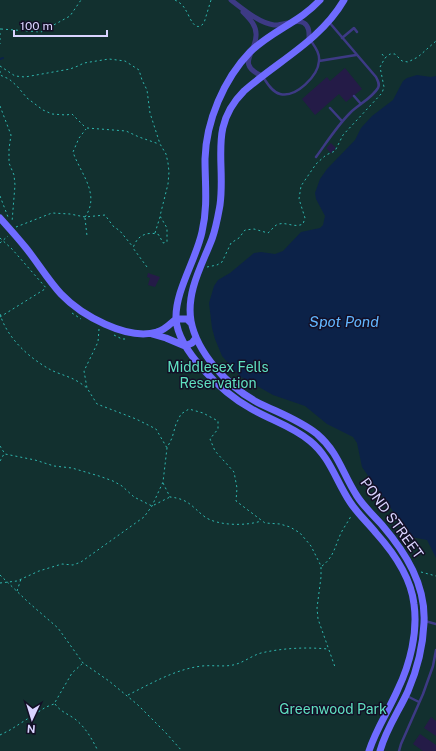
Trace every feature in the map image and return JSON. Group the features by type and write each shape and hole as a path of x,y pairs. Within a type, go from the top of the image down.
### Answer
{"main road":[{"path":"196,338 185,346 179,333 176,318 179,298 198,247 204,221 206,196 205,150 209,129 216,107 235,71 251,51 272,34 306,14 320,0"},
{"name":"POND STREET","path":"344,0 329,22 309,40 244,91 228,113 223,125 220,142 222,185 219,208 212,237 191,294 190,308 191,323 196,338 214,366 232,385 256,402 298,422 311,430 325,442 336,457 356,495 390,534 405,556 414,573 422,596 424,621 417,664 405,696 388,730 380,751"},
{"name":"POND STREET","path":"0,218 26,248 52,284 72,304 93,317 127,332 166,338 185,346 217,383 234,398 252,410 292,429 314,444 330,464 345,495 355,510 383,541 399,564 410,588 415,609 414,634 408,664 399,688 380,724 369,751"},
{"path":"176,318 187,320 191,323"},
{"name":"POND STREET","path":"147,334 161,331 176,318"}],"street":[{"path":"233,1 258,19 267,23 278,25 300,21 306,25 309,31 309,40"},
{"path":"233,1 248,16 255,27 256,39 248,58 250,67 254,72 262,76"}],"lane":[{"path":"316,157 342,121 377,90 379,83 376,77 329,22"},
{"path":"342,38 354,28 357,32"},
{"path":"262,76 270,87 277,92 284,94 298,89 313,77 317,71 319,61 317,51 309,40"},
{"path":"319,61 356,55"},
{"path":"354,96 361,104"},
{"path":"330,108 342,121"},
{"path":"424,621 433,622 436,624"},
{"path":"399,751 400,744 428,682 436,650"},
{"path":"405,696 419,702"}],"path":[{"path":"0,44 0,29 41,32 70,16 81,0"},
{"path":"175,0 184,7 192,24 198,26 203,25 211,0"},
{"path":"201,266 209,267 222,262 231,243 239,238 245,230 254,229 268,233 280,224 296,226 301,225 305,218 299,199 301,186 316,164 326,155 332,154 335,151 344,135 382,93 384,86 380,67 385,58 390,54 395,54 402,61 408,62 418,57 436,41"},
{"path":"382,54 385,58"},
{"path":"0,66 15,76 25,77 70,69 84,63 99,60 117,59 130,64 139,70 147,90 150,113 160,144 166,154 169,172 155,233"},
{"path":"0,71 0,76 9,79 27,98 43,110 52,114 72,114 86,128 126,131 160,144"},
{"path":"0,106 11,135 8,149 9,163 14,175 15,185 13,219"},
{"path":"86,128 79,138 73,152 76,162 86,179 91,196 91,204 85,217 87,236"},
{"path":"0,196 7,214"},
{"path":"0,246 9,235 10,228 25,224 52,213 85,217 105,215 113,226 120,230 147,268"},
{"path":"133,248 138,239 147,234 155,233 159,235 163,243 167,242 168,228 160,216"},
{"path":"0,317 52,284"},
{"path":"0,314 0,317 13,340 40,364 53,371 73,378 87,388"},
{"path":"99,327 98,342 84,371 87,388 97,404 136,419 156,429 167,448"},
{"path":"0,583 8,583 62,564 73,565 81,562 144,517 152,506 163,482 167,448 176,424 181,414 189,408 218,421 218,429 210,439 215,451 234,472 236,501 267,524 285,525 300,533 311,546 321,566 317,614 335,667"},
{"path":"0,446 5,454 35,460 54,466 72,468 113,481 122,486 134,497 152,506"},
{"path":"0,461 5,454"},
{"path":"163,482 170,497"},
{"path":"152,506 170,497 186,501 206,518 222,524 262,521"},
{"path":"321,566 329,561 333,555 342,533 355,510"},
{"path":"414,573 424,572 436,576"},
{"path":"0,575 58,628 83,663 127,695 182,751"},
{"path":"17,592 21,579"},
{"path":"127,695 183,670 203,666 232,665 241,663 260,654 284,649 329,649"},
{"path":"0,734 10,730 46,707 54,704 72,673 83,663"},
{"path":"54,704 81,724 87,731 98,751"}],"green space":[{"name":"Middlesex Fells Reservation","path":"0,0 436,0 436,751 0,751"}],"water":[{"name":"Spot Pond","path":"417,75 431,77 436,76 436,558 427,540 411,537 406,532 362,467 357,443 353,437 327,424 305,406 273,395 241,377 222,356 212,328 209,303 214,286 218,280 230,273 254,253 261,252 275,254 283,251 301,232 320,228 323,225 325,216 316,199 315,193 320,179 327,169 355,140 361,128 372,116 393,100 403,81"}],"building":[{"path":"345,68 362,89 346,102 339,94 315,115 302,99 327,77 330,81"},
{"path":"331,143 336,148 331,153 326,148"},
{"path":"148,273 160,277 155,287 148,285 150,278 147,277"},
{"path":"431,717 436,721 436,736 424,728"},
{"path":"420,734 436,745 436,751 423,751 413,744"}],"park label":[{"name":"Greenwood Park","path":"333,709"}]}
